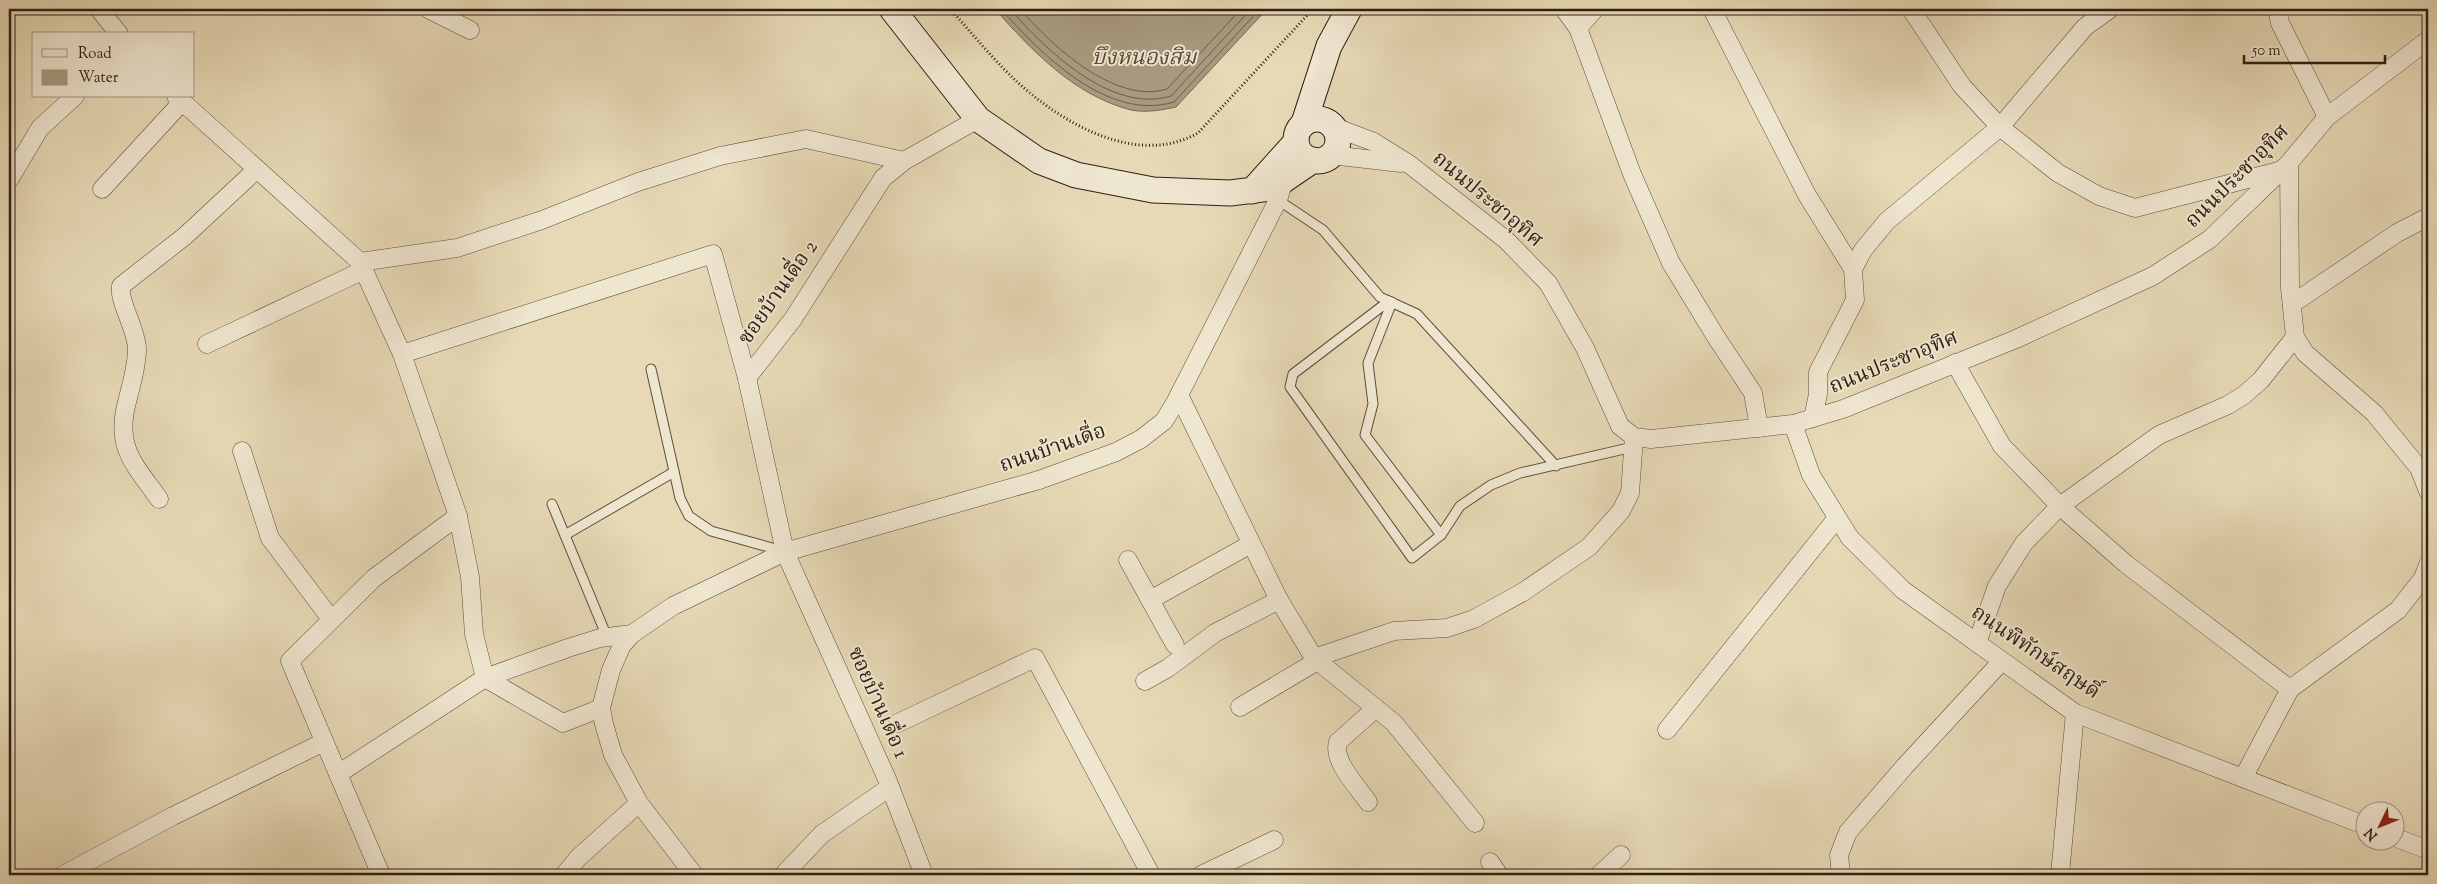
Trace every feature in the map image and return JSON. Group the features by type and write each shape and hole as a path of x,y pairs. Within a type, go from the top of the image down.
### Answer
{"street":[{"path":"99,9 117,32"},
{"path":"428,9 470,30"},
{"path":"892,9 978,119 1039,161 1076,175 1153,190 1230,193 1272,188 1281,191 1337,145 1337,133 1331,125 1321,67"},
{"path":"1322,158 1302,154 1295,140 1329,46 1349,9"},
{"path":"1564,9 1578,28 1632,174 1671,263 1716,338 1753,393 1759,428"},
{"path":"1578,28 1595,9"},
{"path":"1712,9 1808,195 1853,269 1855,300 1818,372 1818,394 1813,418"},
{"path":"1911,9 1962,86 2000,128 2058,173 2099,196 2136,208 2285,166 2295,337 2305,352 2374,413 2419,468 2428,491"},
{"path":"1853,269 1863,250 1887,221 2000,128 2085,27 2110,9"},
{"path":"2277,9 2280,23 2327,117"},
{"name":"ถนนประชาอุทิศ","path":"1331,125 1374,142 1409,164 1506,240 1548,283 1585,348 1620,426 1633,442 1793,424 1843,409 2016,339 2154,276 2210,239 2285,166 2327,117 2428,40"},
{"path":"9,180 40,128 73,98"},
{"path":"102,189 179,99 362,266 402,354 458,516 470,577 474,634 485,678 562,724 602,708"},
{"name":"ซอยบ้านเดื่อ 2","path":"785,552 747,378 793,319 874,190 884,178 904,161 978,119"},
{"path":"1252,191 1295,140 1318,119 1331,125"},
{"path":"207,344 362,266 458,248 542,220 638,182 720,156 806,139 904,161"},
{"name":"ถนนบ้านเดื่อ","path":"632,634 673,606 785,552 1039,480 1116,452 1142,439 1164,421 1179,395 1281,191 1295,140"},
{"name":"ถนนประชาอุทิศ","path":"1322,158 1409,164"},
{"path":"159,499 131,460 122,438 124,414 135,368 137,348 121,286 185,236 257,169"},
{"path":"2292,304 2397,233 2428,217"},
{"path":"402,354 713,254 747,378"},
{"path":"1977,643 1997,586 2024,543 2060,506 2159,435 2228,405 2244,395 2261,380 2295,337"},
{"path":"1955,364 2002,446 2060,506 2126,564 2290,690"},
{"path":"1179,395 1279,600 1316,659 1394,723 1475,823"},
{"name":"ถนนพิทักษ์สฤษดิ์","path":"1793,424 1811,475 1850,538 1903,590 2075,713 2354,821"},
{"path":"1240,707 1316,659 1394,631 1447,628 1474,619 1523,592 1588,547 1621,511 1630,493 1633,442"},
{"path":"242,451 270,538 332,619"},
{"path":"382,875 290,661 374,578 458,516"},
{"path":"1667,730 1837,518"},
{"path":"1150,600 1252,544"},
{"name":"ซอยบ้านเดื่อ 1","path":"785,552 890,787 924,875"},
{"path":"1128,560 1176,645"},
{"path":"2242,778 2290,690 2398,610 2423,578 2428,565"},
{"path":"1146,681 1168,668 1215,633 1279,600"},
{"path":"338,774 485,678 568,648 607,637 632,634"},
{"path":"632,634 622,645 611,670 602,708 613,755 639,803 694,875"},
{"path":"898,723 1035,658 1150,875"},
{"path":"1840,875 1839,855 1848,832 1905,766 2002,660"},
{"path":"1368,802 1340,762 1336,747 1338,742 1376,708"},
{"path":"2059,875 2075,713"},
{"path":"63,875 173,816 324,742"},
{"path":"783,875 822,834 890,787"},
{"path":"564,875 578,858 639,803"},
{"path":"1202,875 1274,840"},
{"path":"2404,841 2428,850"},
{"path":"1599,875 1621,855"}],"lane":[{"path":"1281,191 1323,230 1372,290 1390,302 1406,307 1422,319 1556,466"},
{"path":"1390,302 1293,374 1290,387 1412,558 1441,535 1460,506 1491,484 1520,473 1556,466 1633,442"},
{"path":"1390,302 1368,363 1373,404 1365,435 1441,535"},
{"path":"651,369 680,498 689,516 711,531 785,552"},
{"path":"565,535 674,472"},
{"path":"552,504 607,637"}],"path":[{"path":"950,9 998,64 1046,105 1089,130 1125,144 1143,147 1187,139 1198,133 1313,9"}],"water":[{"name":"บึงหนองสิม","path":"995,9 1267,9 1176,107 1142,111 1131,110 1111,103 1073,83 1039,55"}]}
